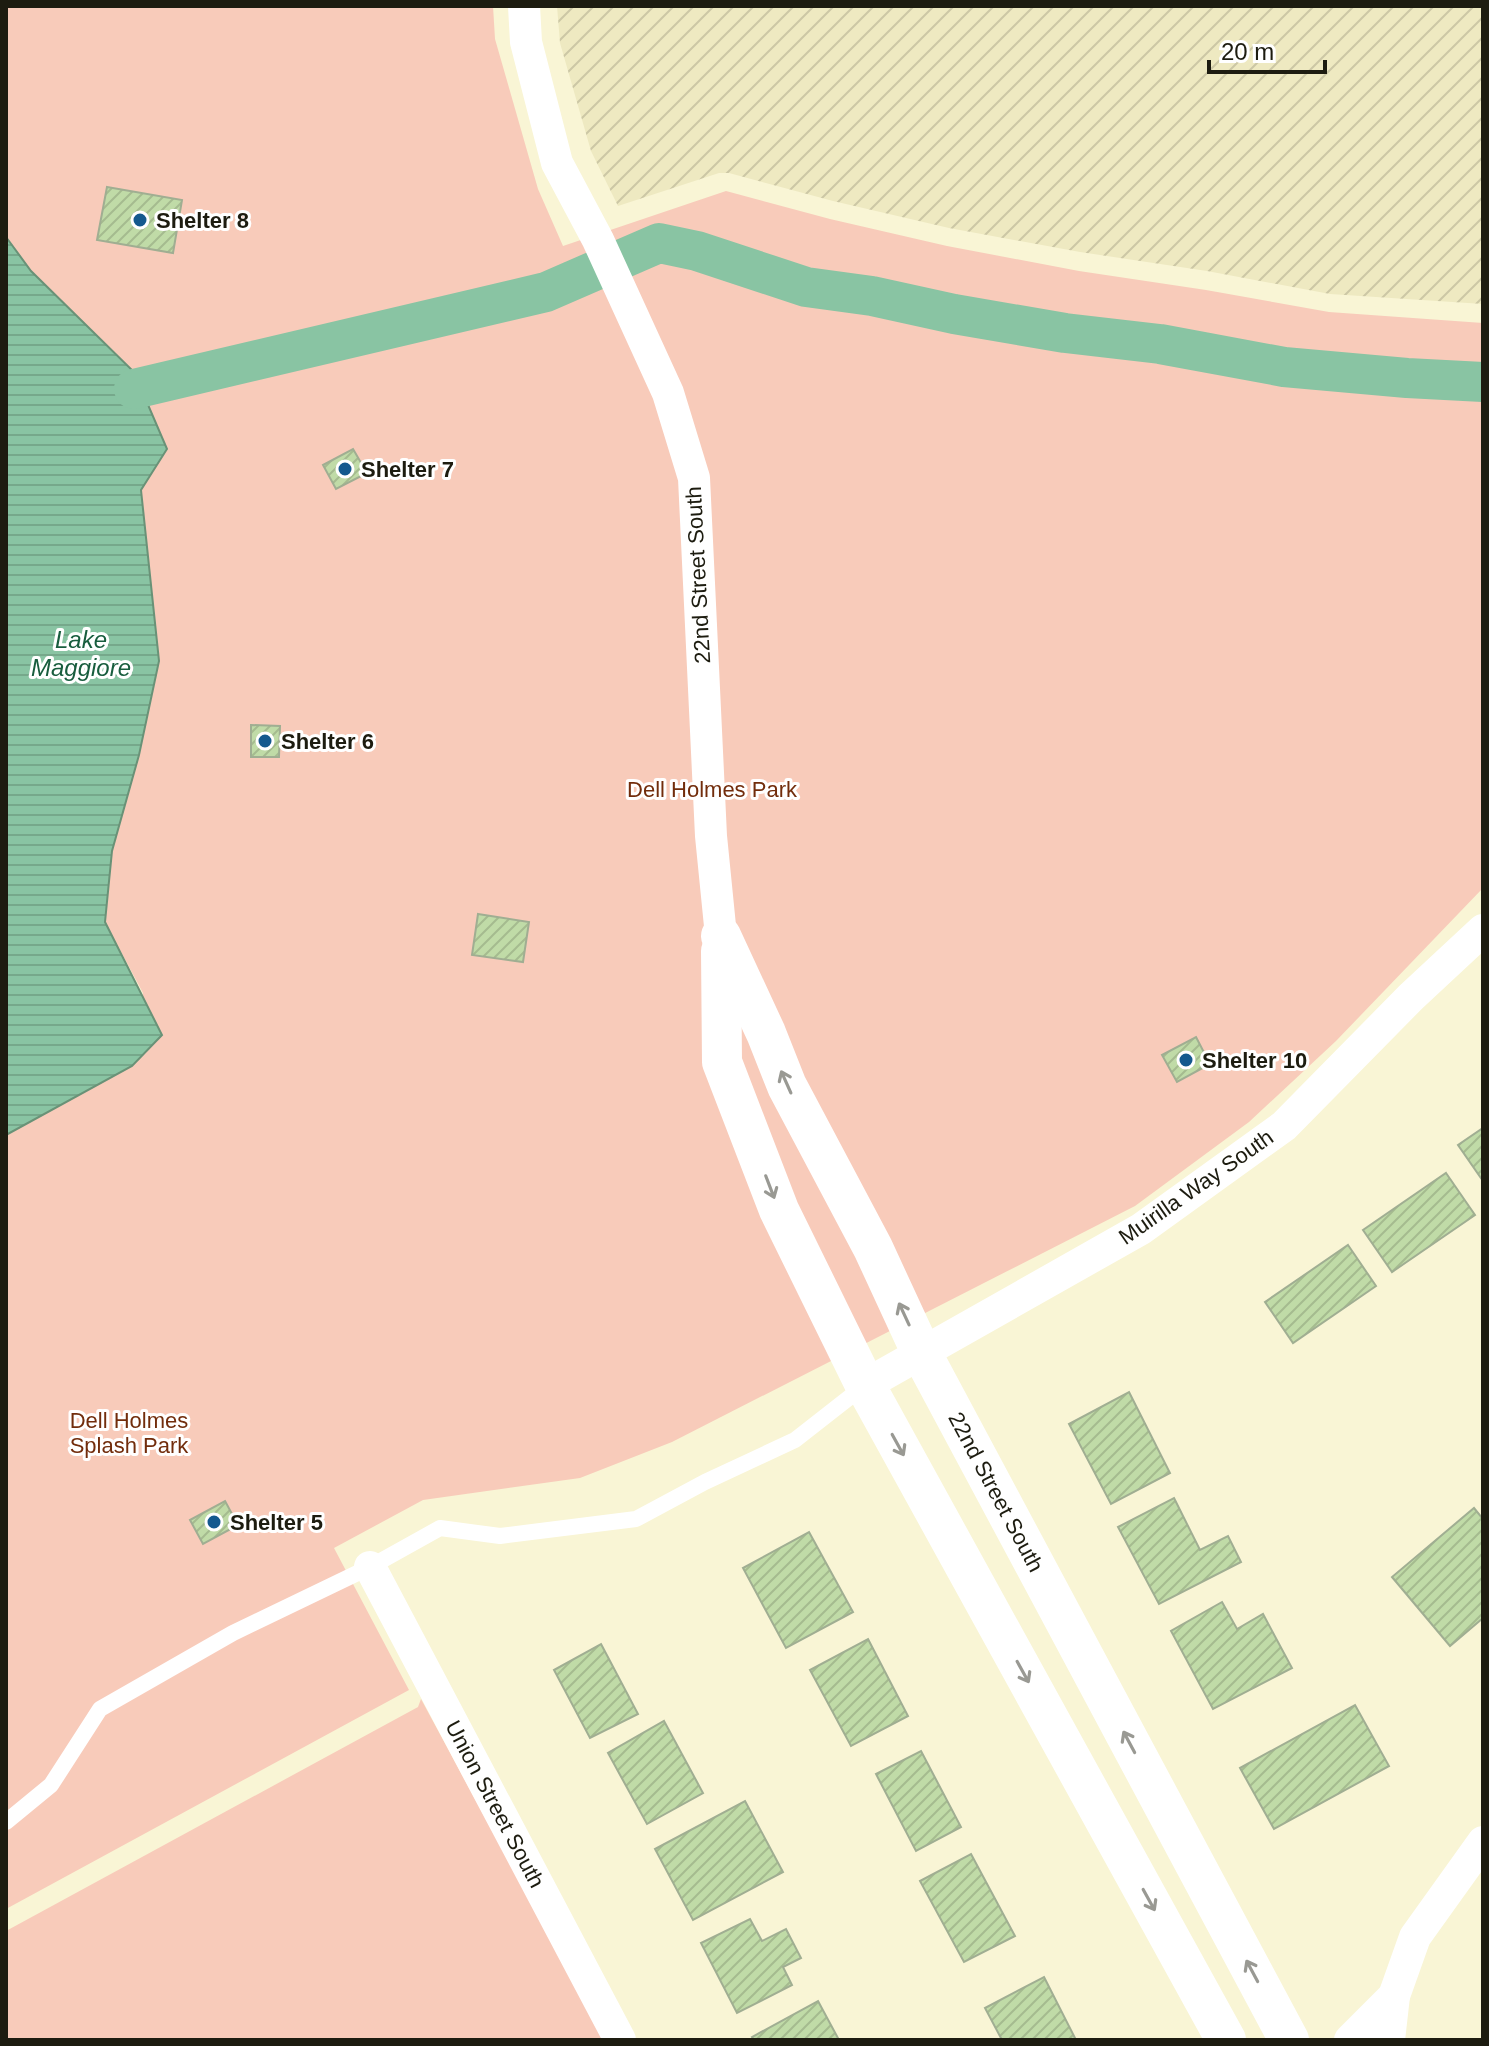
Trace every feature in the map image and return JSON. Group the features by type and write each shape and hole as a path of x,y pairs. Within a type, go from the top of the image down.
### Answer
{"street":[{"name":"22nd Street South","path":"524,6 526,42 557,163 598,240 668,393 694,478 711,836 721,936 722,1062 779,1210 865,1385 1226,2040"},
{"name":"Muirilla Way South","path":"865,1385 1141,1229 1284,1126 1411,997 1483,930"},
{"name":"22nd Street South","path":"721,936 787,1086 873,1248 922,1354 1289,2040"},
{"name":"Union Street South","path":"370,1567 620,2040"},
{"path":"1389,2040 1394,1996 1415,1937 1483,1842"},
{"path":"1350,2040 1394,1996"}],"lane":[{"path":"6,1822 51,1785 100,1709 233,1633 370,1567 440,1528 500,1536 636,1519 705,1482 795,1440 865,1385"}],"shaded area":[{"path":"557,6 1483,6 1483,304 1330,294 1080,252 949,228 729,173 719,173 618,206 591,151 560,43"}],"green space":[{"name":"Dell Holmes Park","path":"6,6 493,6 495,39 538,189 563,246 726,191 947,246 1079,271 1329,312 1483,323 1483,888 1336,1041 1249,1122 1135,1206 672,1442 580,1478 423,1500 334,1548 409,1690 6,1909 6,1135 132,1066 143,993 105,922 112,851 139,755 159,661 141,490 167,449 134,372 31,271 6,237"},
{"path":"421,1699 605,2040 6,2040 6,1931 418,1707"}],"water":[{"name":"Lake Maggiore","path":"6,237 31,271 134,372 167,449 141,490 159,661 139,755 112,851 105,922 162,1035 132,1066 6,1135"}],"building":[{"name":"Shelter 8","path":"107,187 182,200 173,253 97,240"},
{"name":"Shelter 7","path":"353,449 367,473 336,489 323,465"},
{"name":"Shelter 6","path":"251,725 280,726 279,757 251,757"},
{"path":"478,914 529,922 523,962 472,955"},
{"name":"Shelter 10","path":"1196,1037 1210,1064 1177,1082 1162,1055"},
{"path":"1483,1128 1483,1181 1458,1145"},
{"path":"1446,1173 1475,1215 1392,1272 1363,1230"},
{"path":"1348,1245 1376,1286 1293,1343 1265,1302"},
{"path":"1129,1392 1170,1473 1111,1504 1069,1424"},
{"path":"1174,1498 1200,1550 1228,1536 1241,1562 1159,1604 1118,1527"},
{"name":"Shelter 5","path":"225,1501 238,1525 203,1544 190,1520"},
{"path":"1474,1508 1483,1519 1483,1618 1450,1646 1392,1577"},
{"path":"809,1532 853,1612 786,1648 743,1568"},
{"path":"1222,1602 1237,1629 1263,1614 1292,1668 1213,1709 1171,1631"},
{"path":"868,1639 908,1716 851,1746 810,1670"},
{"path":"601,1644 638,1714 590,1738 554,1670"},
{"path":"1355,1705 1389,1766 1274,1829 1240,1768"},
{"path":"664,1721 703,1793 647,1824 608,1753"},
{"path":"921,1751 961,1827 916,1851 876,1774"},
{"path":"745,1801 783,1872 693,1920 655,1849"},
{"path":"971,1854 1015,1936 964,1962 920,1881"},
{"path":"750,1919 762,1941 786,1929 801,1958 783,1967 792,1985 737,2013 701,1943"},
{"path":"1044,1977 1076,2040 1002,2040 985,2008"},
{"path":"818,2001 839,2040 754,2040 752,2037"}],"waterway":[{"path":"134,389 546,292 659,243 697,251 806,287 872,296 1065,333 1160,344 1284,367 1483,382"}],"place":[{"name":"Shelter 8","path":"140,220"},
{"name":"Shelter 7","path":"345,469"},
{"name":"Shelter 6","path":"265,741"},
{"name":"Shelter 10","path":"1186,1060"},
{"name":"Shelter 5","path":"214,1522"}],"park label":[{"name":"Dell Holmes Splash Park","path":"129,1432"}]}
